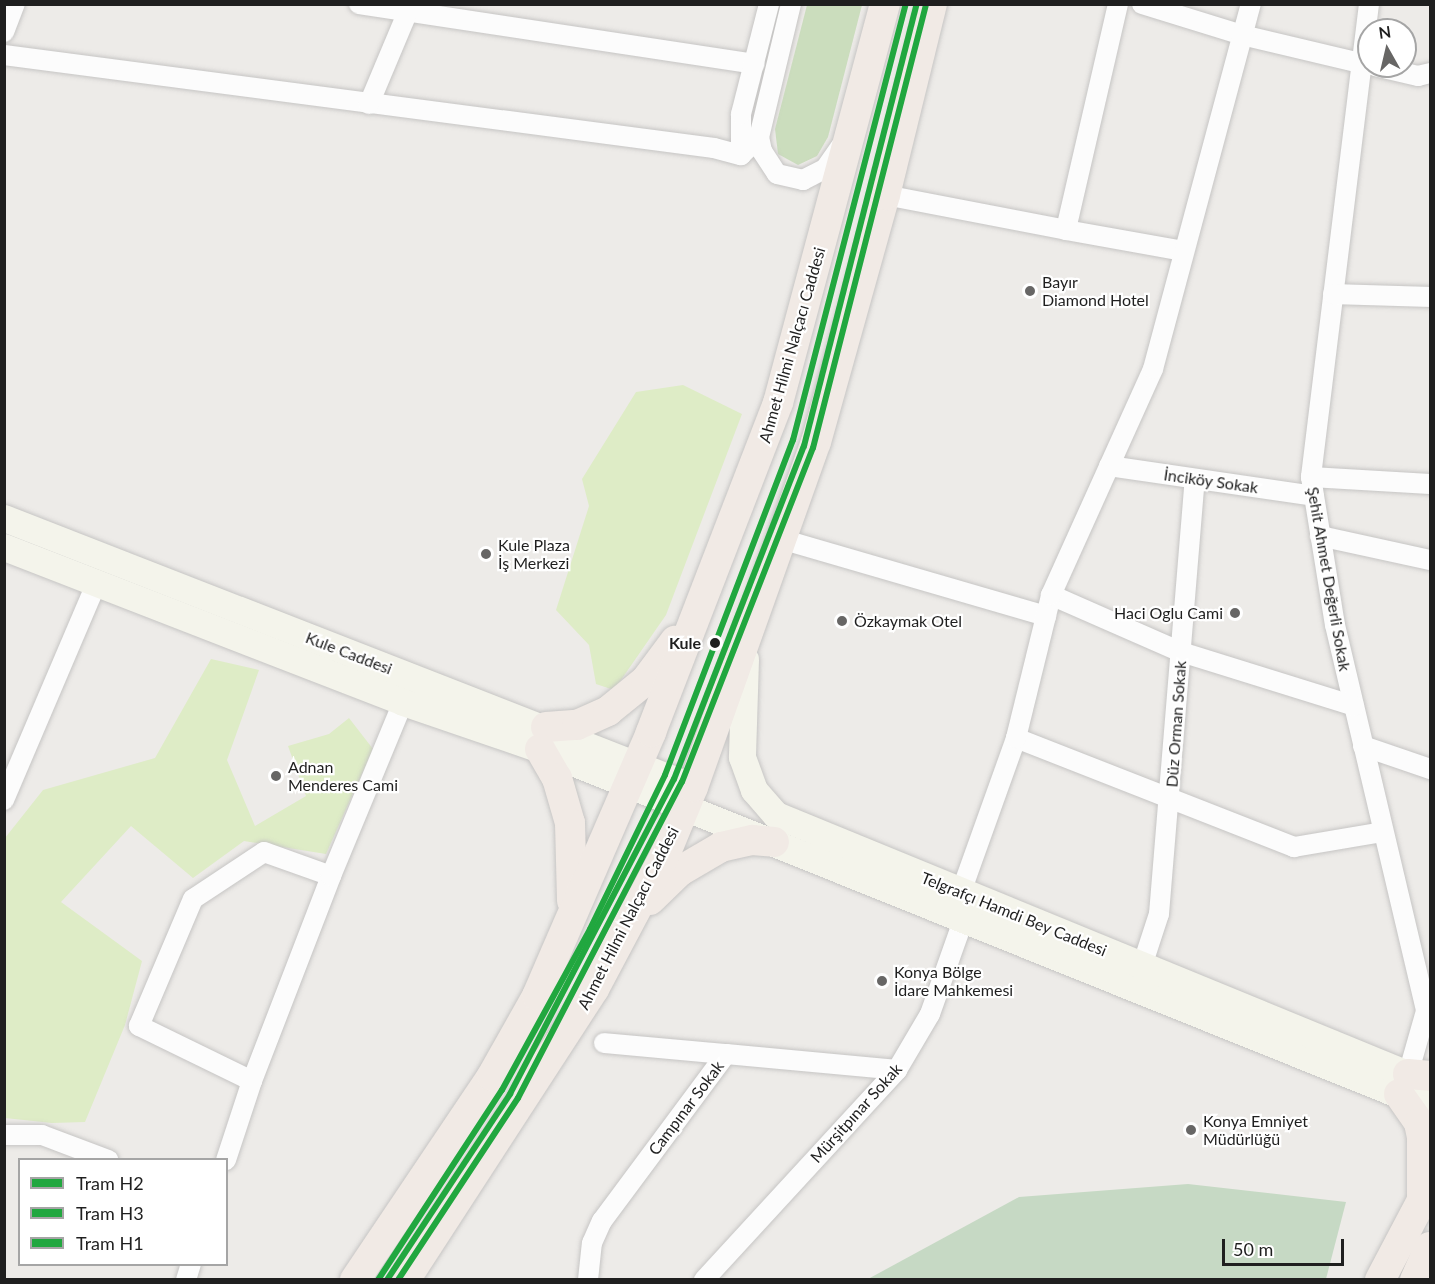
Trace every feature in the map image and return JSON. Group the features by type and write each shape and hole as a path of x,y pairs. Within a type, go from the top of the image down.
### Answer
{"main road":[{"name":"Ahmet Hilmi Nalçacı Caddesi","path":"355,1280 492,1076 537,996 632,775 778,403 885,4"},
{"name":"Ahmet Hilmi Nalçacı Caddesi","path":"405,1280 567,1033 664,855 688,798 784,540 885,195 932,4"},
{"name":"Kule Caddesi","path":"4,518 688,798"},
{"name":"Kule Caddesi","path":"4,547 403,702 543,738"},
{"path":"572,914 570,823 543,738 578,725 629,696 696,612"},
{"name":"Telgrafçı Hamdi Bey Caddesi","path":"748,635 740,741 747,775 763,803 803,828 962,905 1417,1082"},
{"name":"Telgrafçı Hamdi Bey Caddesi","path":"688,798 774,842 1142,966 1417,1082 1431,1107"},
{"path":"626,927 663,886 701,856 735,842 774,842"},
{"path":"1380,1280 1426,1193 1417,1082"},
{"path":"1415,1280 1431,1247"}],"street":[{"path":"4,32 15,4"},
{"path":"358,4 409,8 754,64"},
{"path":"741,155 741,114 769,4"},
{"path":"791,4 759,137 762,151 777,174 803,180 825,169 853,126"},
{"path":"1066,230 1118,4"},
{"path":"1142,4 1242,35 1357,61"},
{"name":"Mürşitpınar Sokak","path":"704,1280 897,1070 930,1014 962,905 1016,738 1051,595 1153,369 1251,4"},
{"path":"369,104 409,8"},
{"path":"4,55 714,148 741,155"},
{"name":"Şehit Ahmet Değerli Sokak","path":"1366,78 1333,294 1312,486 1335,625 1426,1011 1417,1082"},
{"path":"741,155 759,137"},
{"path":"885,195 1184,251"},
{"path":"1333,294 1431,297"},
{"name":"İnciköy Sokak","path":"1109,466 1195,479 1312,486 1431,484"},
{"name":"Düz Orman Sokak","path":"1142,966 1160,914 1195,479"},
{"path":"1320,536 1431,560"},
{"path":"784,540 1046,616"},
{"path":"4,800 8,780 96,584"},
{"path":"1051,595 1181,652 1354,706"},
{"path":"227,1158 252,1081 331,876 403,702"},
{"path":"1016,738 1294,847 1383,832"},
{"path":"1363,746 1431,769"},
{"path":"252,1081 139,1026 193,899 264,852 331,876"},
{"path":"604,1043 726,1054"},
{"name":"Campınar Sokak","path":"588,1280 592,1243 602,1221 726,1054 897,1070"},
{"path":"4,1135 42,1136 102,1158"}],"green space":[{"path":"807,5 862,5 828,137 817,156 798,165 778,154 775,129"},
{"path":"683,385 742,414 666,615 614,690 596,684 589,645 556,610 589,506 582,479 636,392"},
{"path":"211,659 259,670 227,760 255,826 306,796 288,746 329,734 349,718 373,749 326,854 244,841 193,878 131,826 61,902 142,961 125,1025 85,1122 52,1123 5,1118 5,838 43,790 155,758"},
{"path":"1188,1184 1346,1202 1326,1279 868,1279 1019,1197"}],"tram line":[{"name":"H1","path":"378,1280 502,1090 590,929 665,775 793,440 906,4"},
{"name":"H2","path":"387,1280 510,1094 674,779 804,446 917,4"},
{"name":"H3","path":"398,1280 518,1098 682,782 813,448 926,6"}],"place":[{"name":"Bayır Diamond Hotel","path":"1030,291"},
{"name":"Kule Plaza İş Merkezi","path":"486,554"},
{"name":"Haci Oglu Cami","path":"1235,613"},
{"name":"Özkaymak Otel","path":"842,621"},
{"name":"Kule","path":"715,643"},
{"name":"Adnan Menderes Cami","path":"276,776"},
{"name":"Konya Bölge İdare Mahkemesi","path":"882,981"},
{"name":"Konya Emniyet Müdürlüğü","path":"1191,1130"}]}
